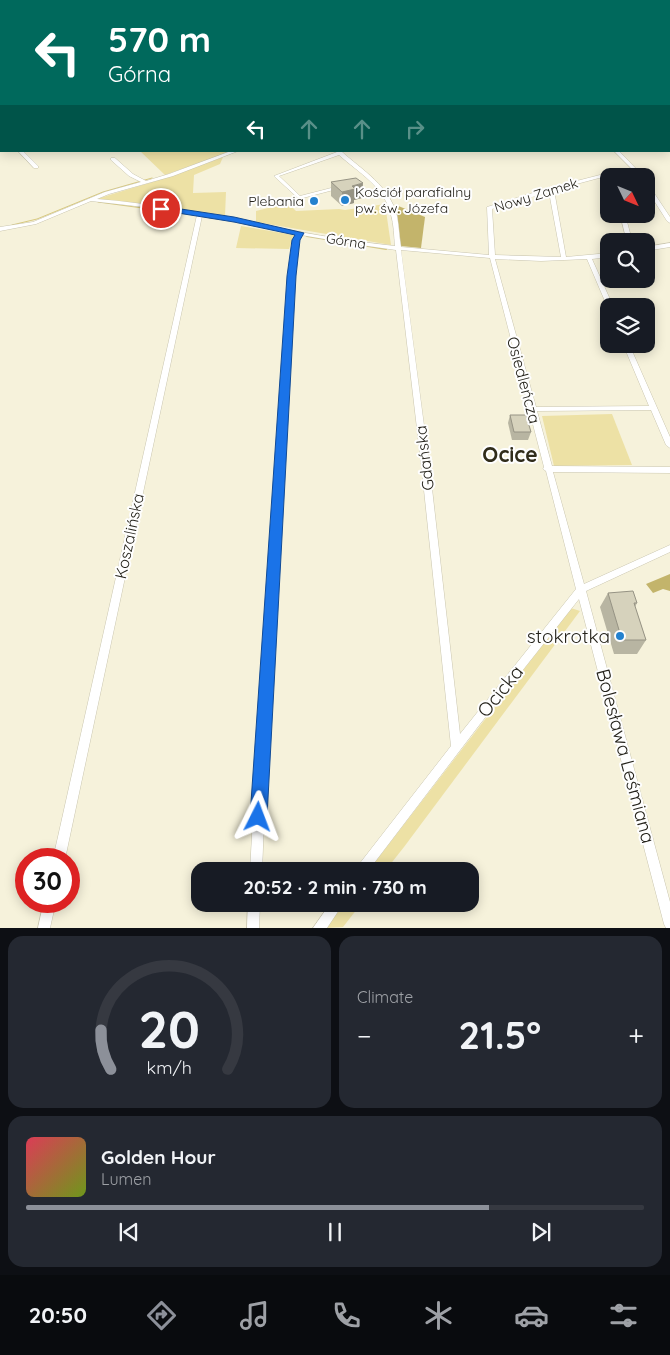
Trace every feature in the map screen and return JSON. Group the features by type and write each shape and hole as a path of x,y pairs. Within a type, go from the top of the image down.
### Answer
{"street":[{"path":"21,152 36,167"},
{"path":"91,200 233,152"},
{"name":"Gdańska","path":"344,186 300,198 276,176 338,152 379,186 389,199 394,215 425,466 456,746"},
{"path":"617,152 633,168"},
{"path":"113,158 131,175 143,181"},
{"name":"Nowy Zamek","path":"492,256 489,208 600,176"},
{"path":"362,181 370,179"},
{"path":"551,189 564,259"},
{"path":"655,198 670,220"},
{"name":"Górna","path":"0,230 34,222 91,200 200,214 398,249 564,259 600,256"},
{"name":"Koszalińska","path":"61,848 200,214"},
{"path":"256,862 263,728 292,276 296,240 300,233"},
{"path":"655,248 670,245"},
{"name":"Osiedleńcza","path":"492,256 547,469 582,589"},
{"path":"589,258 606,298"},
{"path":"630,353 670,445"},
{"path":"532,409 654,408"},
{"path":"547,469 670,470"},
{"name":"Ocicka","path":"368,862 456,746 582,589 670,548"},
{"name":"Bolesława Leśmiana","path":"582,589 670,924"},
{"path":"253,928 254,912"},
{"path":"319,928 331,912"},
{"path":"44,928 47,913"}],"shaded area":[{"path":"141,152 229,152 165,175"},
{"path":"223,157 220,164 194,175 193,193 226,192 225,216 122,202 93,200 172,176"},
{"path":"288,203 296,211 345,210 385,204 391,245 256,222 256,211"},
{"path":"396,205 425,217 421,248 401,246"},
{"path":"241,226 294,235 289,249 236,248"},
{"path":"612,414 632,465 554,466 542,416"},
{"path":"670,574 670,591 663,589 653,593 646,584"},
{"path":"571,608 580,611 392,862 375,862"},
{"path":"338,912 355,912 343,927 326,928"}],"building":[{"path":"356,178 363,183 352,186 355,189 342,192 331,182"},
{"path":"510,415 526,415 531,432 514,432"},
{"path":"633,591 637,603 634,603 646,640 622,640 608,593"}],"waterway":[{"path":"12,225 37,219 103,192 152,178"},
{"path":"98,202 194,215"},
{"path":"209,218 220,219"},
{"path":"307,236 386,249"}],"place":[{"name":"Kościół parafialny pw. św. Józefa","path":"345,200"},
{"name":"Plebania","path":"314,201"},
{"name":"stokrotka","path":"620,636"}],"district":[{"name":"Ocice","path":"510,454"}],"route":[{"path":"161,209 203,214 300,233 296,240 292,276 258,817"}]}
